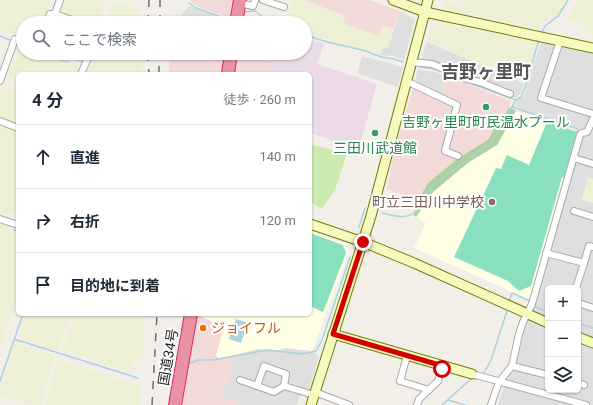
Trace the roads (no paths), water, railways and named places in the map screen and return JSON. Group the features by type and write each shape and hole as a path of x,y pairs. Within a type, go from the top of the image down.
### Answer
{"highway":[{"path":"237,16 240,2"},
{"path":"228,72 230,60"},
{"name":"国道34号","path":"175,405 191,316"}],"street":[{"path":"55,14 60,0"},
{"path":"240,2 253,6 255,0"},
{"path":"264,0 284,7"},
{"path":"393,0 425,12 593,48"},
{"path":"311,405 373,209 428,0"},
{"path":"49,16 50,14 61,16"},
{"path":"0,81 16,39"},
{"path":"560,41 542,98 593,114"},
{"path":"83,72 87,60"},
{"path":"411,62 432,64 467,79 480,82 510,94"},
{"path":"406,80 457,105 445,151 458,156"},
{"path":"491,405 500,382 512,366 519,334 532,304 580,135 591,131 593,119"},
{"path":"0,121 16,127"},
{"path":"574,158 593,164"},
{"path":"574,211 593,217"},
{"path":"0,219 16,224"},
{"path":"312,225 363,242 414,263 545,322"},
{"path":"577,285 589,246 593,248"},
{"path":"546,253 584,263"},
{"path":"581,304 593,308"},
{"path":"333,334 586,405"},
{"path":"581,338 593,343"},
{"path":"407,356 400,382 429,390"},
{"path":"257,386 264,366 286,374 284,386"},
{"path":"417,405 419,399 438,381 443,366"},
{"path":"512,366 545,374"},
{"path":"240,380 274,392 284,386 349,405"}],"water":[{"path":"236,319 248,323 241,343 229,339"}],"waterway":[{"path":"53,11 56,0"},
{"path":"541,34 545,26 558,16 568,0"},
{"path":"189,3 196,8 219,16"},
{"path":"244,12 255,11 262,16"},
{"path":"0,36 12,41"},
{"path":"312,37 403,62"},
{"path":"382,213 394,216 403,216 410,215 415,212 434,184 492,142 516,100 521,97 527,82 539,39"},
{"path":"420,67 436,69"},
{"path":"448,74 516,100"},
{"path":"512,107 578,129 550,230"},
{"path":"359,227 365,208"},
{"path":"190,363 198,360 213,360 267,350 302,354 316,351 322,340 350,257"},
{"path":"509,302 512,293 530,301"},
{"path":"534,306 545,311"},
{"path":"484,373 491,360 507,311"},
{"path":"0,381 22,316"},
{"path":"581,324 593,328"},
{"path":"14,339 138,378"},
{"path":"159,382 166,380 173,375"},
{"path":"442,405 471,379 478,379"},
{"path":"448,400 465,405"}],"railway":[{"path":"148,16 149,0"},
{"path":"160,0 160,16"},
{"path":"148,60 149,72"},
{"path":"159,60 159,72"},
{"path":"152,405 157,316"}],"place":[{"name":"吉野ヶ里町町民温水プール","path":"486,107"},
{"name":"三田川武道館","path":"375,133"},
{"name":"町立三田川中学校","path":"492,202"},
{"name":"ジョイフル","path":"203,328"}],"district":[{"name":"吉野ヶ里町","path":"486,72"}]}
